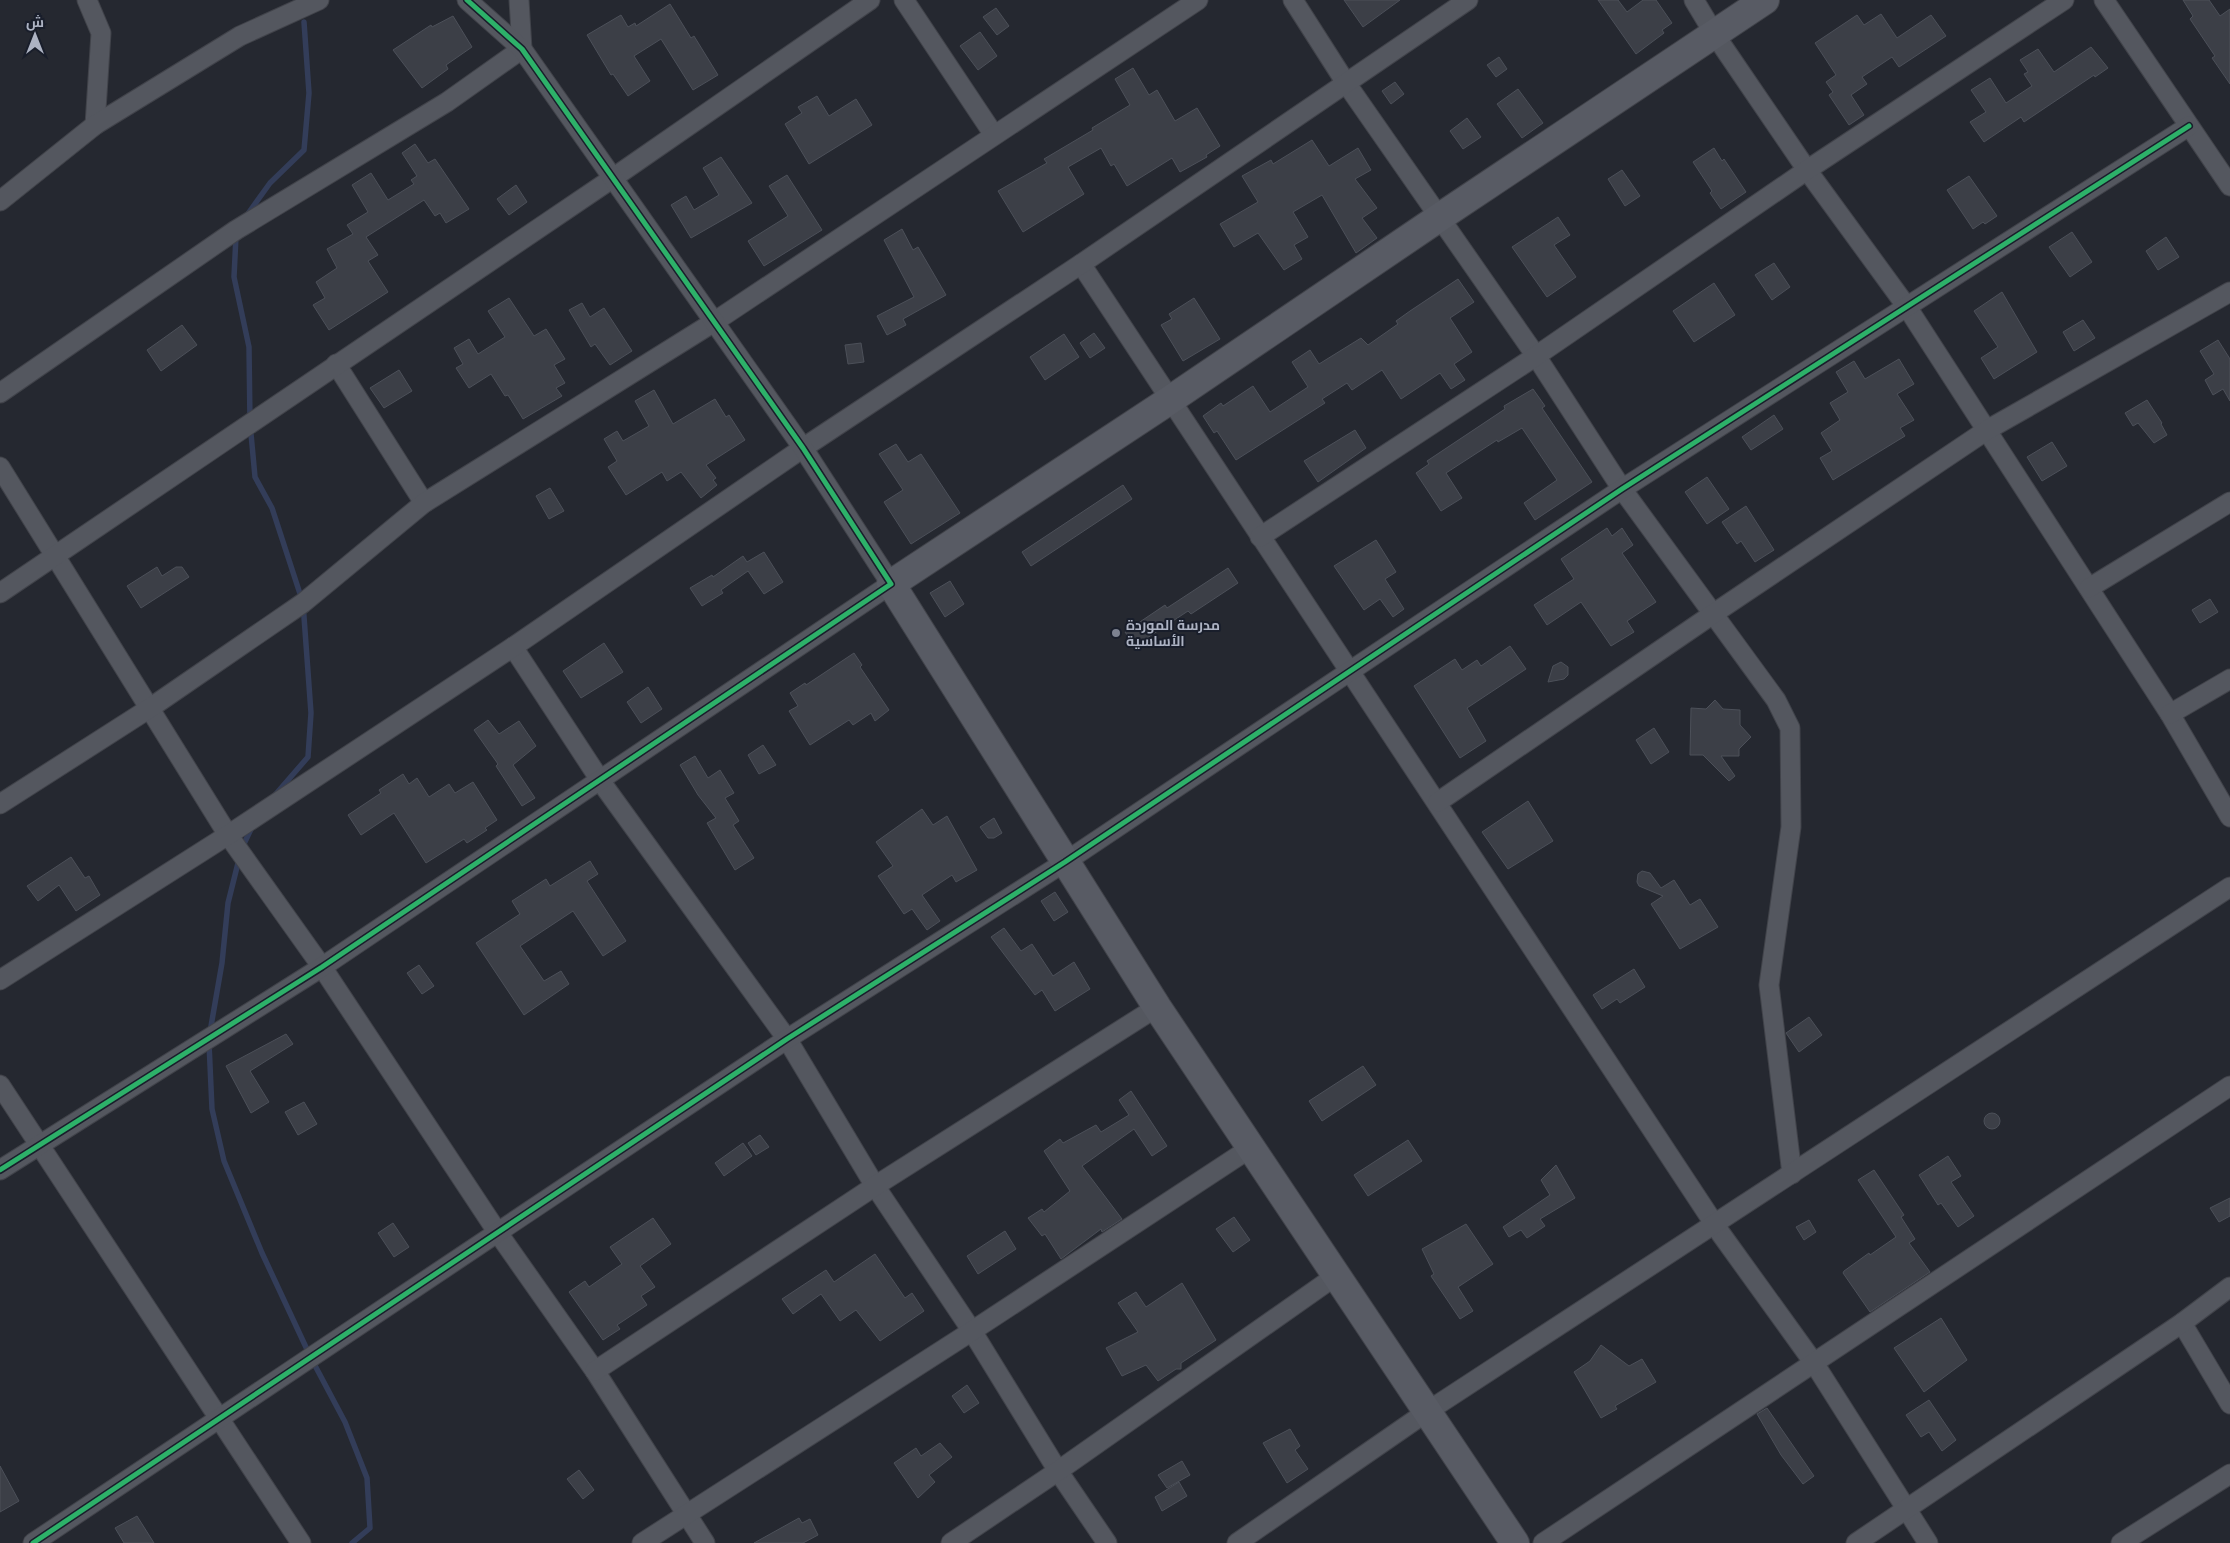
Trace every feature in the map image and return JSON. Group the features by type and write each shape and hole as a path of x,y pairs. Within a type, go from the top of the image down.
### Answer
{"main road":[{"path":"1515,1543 1252,1147 1157,1008 890,584 1170,400 1440,216 1765,0"}],"street":[{"path":"87,0 101,33 95,125"},
{"path":"0,201 95,125 240,36 319,0"},
{"path":"0,1170 322,967 890,584 803,448 522,49 467,0"},
{"path":"519,0 522,49"},
{"path":"0,593 613,178 870,0"},
{"path":"904,0 994,136"},
{"path":"0,804 150,708 303,603 424,504 714,322 1198,0"},
{"path":"1293,0 1346,83 1536,356 1622,489 1776,700 1790,728 1791,827 1769,985 1792,1174"},
{"path":"0,980 228,834 513,647 803,448 1080,264 1468,0"},
{"path":"1694,0 1715,35 1807,170 1907,307 2170,714 2230,817"},
{"path":"1260,537 1536,356 1807,170 2064,0"},
{"path":"2104,0 2230,186"},
{"path":"0,393 236,230 447,102 522,49"},
{"path":"33,1543 787,1039 1065,862 1622,489 2189,126"},
{"path":"1080,264 1438,802 1714,1224 1814,1362 1928,1543"},
{"path":"1438,802 1987,430 2230,292"},
{"path":"336,364 424,504"},
{"path":"0,467 228,834 322,967 498,1233 596,1371 705,1543"},
{"path":"2089,588 2230,502"},
{"path":"513,647 600,780 787,1039 875,1186 972,1331 1058,1471 1107,1543"},
{"path":"2170,714 2230,679"},
{"path":"1237,1543 1428,1411 2230,887"},
{"path":"596,1371 875,1186 1157,1008"},
{"path":"0,1085 301,1543"},
{"path":"1543,1543 2230,1086"},
{"path":"642,1543 972,1331 1252,1147"},
{"path":"951,1543 1058,1471 1337,1275"},
{"path":"1856,1543 2182,1323 2230,1288"},
{"path":"2182,1323 2230,1404"},
{"path":"2121,1543 2230,1474"}],"building":[{"path":"1344,0 1400,0 1363,27"},
{"path":"1598,0 1618,0 1627,12 1643,0 1656,0 1672,23 1662,30 1664,33 1636,54"},
{"path":"2183,0 2209,0 2220,16 2230,9 2230,84 2212,58 2215,56 2190,19 2193,16"},
{"path":"670,4 691,38 694,36 718,75 693,90 661,39 634,56 650,81 628,96 613,74 611,75 587,35 621,15 628,27 635,23 636,26"},
{"path":"996,8 1009,26 997,35 983,17"},
{"path":"1881,14 1897,38 1931,15 1946,36 1899,67 1892,57 1862,77 1867,84 1851,95 1864,115 1849,125 1829,95 1833,92 1826,82 1836,75 1815,43 1857,15 1864,25"},
{"path":"453,16 472,47 446,65 448,69 422,88 393,50 431,25 432,27"},
{"path":"980,32 997,56 978,70 960,46"},
{"path":"2091,47 2108,68 2095,77 2094,75 2024,122 2021,117 1984,142 1970,122 1986,112 1971,90 1990,78 2006,103 2032,86 2024,74 2028,72 2020,60 2038,49 2054,72"},
{"path":"1499,57 1507,69 1496,77 1487,65"},
{"path":"1133,68 1149,95 1157,90 1175,121 1197,108 1220,146 1206,155 1207,157 1180,172 1172,158 1127,186 1114,164 1111,166 1101,148 1068,167 1084,194 1023,232 998,191 1047,163 1044,159 1130,105 1115,79"},
{"path":"1395,82 1404,94 1391,104 1382,91"},
{"path":"1518,89 1543,123 1522,138 1497,104"},
{"path":"817,96 829,116 856,99 872,125 809,164 785,124 802,113 798,107"},
{"path":"1467,118 1481,137 1463,149 1450,131"},
{"path":"1312,140 1329,166 1358,148 1371,170 1355,179 1377,208 1362,218 1377,238 1356,253 1322,195 1293,212 1308,237 1294,245 1302,259 1284,270 1258,233 1234,247 1220,224 1258,202 1242,176 1271,160 1273,164"},
{"path":"415,144 428,163 435,159 469,209 446,223 440,213 435,216 424,200 366,237 378,255 368,261 388,292 329,330 313,305 325,298 316,282 337,268 327,249 353,234 347,225 368,212 352,185 371,173 388,200 414,184 411,180 417,176 402,153"},
{"path":"1714,148 1722,161 1724,159 1746,192 1721,209 1693,162"},
{"path":"721,157 752,203 691,238 671,205 686,196 694,210 719,195 703,168"},
{"path":"1622,170 1640,196 1625,206 1608,179"},
{"path":"787,175 822,230 764,266 748,241 788,216 769,186"},
{"path":"1969,176 1997,216 1973,229 1947,190"},
{"path":"516,185 527,202 509,215 497,199"},
{"path":"1558,217 1570,235 1554,245 1576,277 1547,297 1512,247"},
{"path":"902,229 913,250 918,247 946,295 903,319 906,325 887,335 877,316 914,297 884,240"},
{"path":"2072,232 2092,262 2070,277 2049,247"},
{"path":"2166,237 2179,257 2158,270 2146,251"},
{"path":"1774,263 1790,287 1772,300 1755,275"},
{"path":"1458,279 1474,302 1450,318 1472,352 1454,364 1465,380 1451,389 1440,373 1401,399 1382,370 1352,390 1347,383 1322,399 1325,403 1236,460 1217,431 1214,433 1203,416 1221,403 1223,406 1253,386 1270,412 1308,387 1292,362 1310,350 1319,364 1361,338 1368,345 1398,324 1396,321"},
{"path":"1714,283 1735,315 1694,342 1673,311"},
{"path":"2002,292 2037,352 1994,379 1981,358 1998,347 1974,311"},
{"path":"509,298 534,336 546,329 565,359 554,365 565,383 556,388 562,396 523,419 508,395 505,396 491,374 469,388 456,368 463,364 454,348 469,339 478,354 505,337 488,311"},
{"path":"1194,298 1220,339 1183,361 1161,325 1172,319 1169,314"},
{"path":"582,303 590,317 604,308 632,351 610,365 595,344 591,347 569,310"},
{"path":"2083,320 2095,338 2074,351 2063,332"},
{"path":"182,325 197,345 161,371 147,350"},
{"path":"1094,333 1105,348 1090,358 1080,343"},
{"path":"1064,334 1079,357 1045,380 1030,357"},
{"path":"2218,340 2230,359 2230,401 2223,389 2213,395 2205,380 2214,374 2200,351"},
{"path":"861,343 864,362 848,364 845,345"},
{"path":"1899,359 1914,384 1897,394 1914,420 1900,428 1905,436 1833,480 1820,458 1832,451 1821,433 1840,420 1830,403 1848,392 1836,372 1854,361 1865,379"},
{"path":"399,370 412,391 384,408 370,388"},
{"path":"1533,389 1545,406 1542,408 1592,482 1535,520 1524,503 1557,480 1522,428 1498,442 1497,440 1446,473 1462,498 1441,511 1416,473 1429,464 1427,461 1505,409 1504,406"},
{"path":"654,390 673,424 715,399 726,417 729,415 745,440 706,465 716,478 713,480 717,485 701,498 681,472 667,481 662,472 626,495 608,467 617,461 604,439 617,431 623,441 649,426 635,401"},
{"path":"2147,400 2162,423 2167,435 2154,443 2138,423 2133,426 2125,413"},
{"path":"1774,415 1783,429 1751,450 1742,437"},
{"path":"1355,430 1366,448 1318,482 1304,461"},
{"path":"2052,442 2067,466 2042,481 2027,457"},
{"path":"896,444 908,462 921,454 960,513 911,544 884,502 903,490 879,454"},
{"path":"1707,477 1729,509 1707,524 1685,492"},
{"path":"1123,485 1132,499 1031,566 1022,552"},
{"path":"550,488 564,511 549,519 536,496"},
{"path":"1746,506 1774,550 1755,562 1741,541 1737,544 1722,522"},
{"path":"1607,528 1612,536 1622,528 1633,545 1622,553 1656,602 1627,621 1634,632 1611,646 1581,602 1547,625 1534,605 1574,579 1561,559"},
{"path":"1376,540 1396,572 1385,579 1404,609 1393,617 1380,599 1364,610 1334,566"},
{"path":"764,552 783,582 764,594 748,571 721,590 723,593 702,606 690,588 712,575 713,577 743,556 747,562"},
{"path":"157,567 162,576 176,567 182,567 189,577 141,608 127,586"},
{"path":"1228,568 1238,583 1191,614 1188,611 1135,646 1125,632 1165,605 1167,608"},
{"path":"950,581 964,604 945,617 930,593"},
{"path":"2210,599 2218,612 2200,623 2192,610"},
{"path":"604,643 623,672 581,698 563,671"},
{"path":"1510,646 1526,669 1467,708 1486,741 1460,758 1414,686 1455,659 1462,670 1477,660 1481,666"},
{"path":"854,653 862,665 860,667 889,710 875,721 871,713 853,725 849,720 810,745 789,711 798,706 790,693 805,683 806,685"},
{"path":"1561,662 1568,667 1568,675 1564,679 1548,682 1553,666"},
{"path":"648,687 662,709 641,723 627,702"},
{"path":"1715,700 1723,709 1740,710 1740,725 1751,737 1739,749 1739,756 1721,756 1735,776 1729,781 1703,755 1690,755 1691,708 1706,709"},
{"path":"488,720 499,734 519,721 536,746 513,765 535,798 522,806 496,766 498,764 474,730"},
{"path":"1654,728 1669,752 1651,764 1636,740"},
{"path":"763,745 776,765 759,774 748,755"},
{"path":"695,756 708,778 720,770 734,793 725,798 739,821 733,825 754,858 735,870 707,823 716,818 698,795 680,765"},
{"path":"403,774 409,784 417,778 429,797 449,784 455,793 473,782 497,820 485,828 487,830 467,843 464,839 426,863 394,813 361,835 348,815 381,793 379,790"},
{"path":"1528,801 1553,841 1508,869 1482,832"},
{"path":"922,809 933,825 947,816 977,870 956,882 952,875 922,895 940,921 927,930 912,909 904,914 878,876 893,866 876,842"},
{"path":"994,818 1002,833 994,838 988,838 980,827"},
{"path":"71,857 85,878 89,876 100,895 76,911 59,885 38,901 27,886"},
{"path":"590,861 598,874 587,881 626,941 603,956 573,911 520,946 544,981 561,971 569,984 524,1015 476,943 520,914 512,901 546,879 550,886"},
{"path":"1642,871 1650,873 1661,888 1674,880 1690,905 1700,899 1718,927 1680,949 1651,904 1663,896 1639,886 1637,882 1638,874"},
{"path":"1055,892 1068,912 1054,921 1041,901"},
{"path":"1004,928 1021,951 1032,944 1053,976 1074,962 1090,989 1055,1011 1042,990 1035,995 991,937"},
{"path":"419,965 434,986 422,994 407,973"},
{"path":"1634,969 1645,987 1620,1003 1617,999 1602,1009 1593,995"},
{"path":"1809,1017 1822,1035 1799,1052 1786,1033"},
{"path":"286,1034 293,1044 250,1071 269,1102 251,1113 226,1066"},
{"path":"1363,1066 1376,1085 1322,1121 1309,1101"},
{"path":"1131,1091 1167,1146 1152,1156 1134,1129 1082,1166 1122,1219 1102,1232 1101,1229 1061,1259 1045,1234 1042,1236 1028,1218 1042,1209 1044,1212 1070,1191 1044,1151 1060,1139 1063,1143 1096,1125 1101,1132 1129,1115 1119,1100"},
{"path":"304,1102 317,1124 298,1135 285,1112"},
{"path":"1989,1113 1995,1113 2000,1118 1998,1127 1989,1129 1984,1124 1984,1118"},
{"path":"760,1135 769,1147 756,1155 748,1143"},
{"path":"1408,1140 1422,1161 1368,1196 1354,1175"},
{"path":"743,1143 752,1156 724,1176 715,1163"},
{"path":"1948,1156 1961,1176 1951,1182 1974,1216 1958,1227 1941,1203 1938,1205 1919,1175"},
{"path":"1556,1165 1575,1198 1540,1219 1545,1226 1527,1238 1521,1230 1509,1237 1503,1227 1550,1195 1541,1180"},
{"path":"1874,1170 1904,1215 1901,1217 1915,1239 1909,1243 1930,1272 1870,1312 1843,1273 1869,1253 1870,1255 1896,1237 1858,1180"},
{"path":"2230,1198 2230,1216 2219,1222 2210,1208"},
{"path":"1234,1217 1250,1240 1233,1252 1216,1229"},
{"path":"653,1218 671,1244 640,1266 655,1287 641,1296 647,1305 617,1325 620,1329 603,1340 569,1292 585,1281 589,1287 622,1264 610,1247"},
{"path":"1809,1220 1816,1232 1804,1240 1796,1227"},
{"path":"393,1223 409,1247 394,1257 378,1233"},
{"path":"1466,1224 1493,1264 1458,1287 1473,1311 1460,1319 1431,1276 1434,1274 1422,1249"},
{"path":"1005,1231 1016,1249 978,1274 967,1256"},
{"path":"875,1254 905,1298 912,1293 924,1311 880,1341 856,1310 840,1321 821,1294 793,1314 782,1299 826,1270 834,1282"},
{"path":"1182,1283 1216,1340 1181,1363 1181,1369 1176,1369 1158,1381 1146,1365 1122,1376 1106,1348 1138,1332 1118,1303 1136,1292 1146,1307"},
{"path":"1941,1318 1967,1360 1924,1392 1894,1348"},
{"path":"1601,1345 1629,1366 1642,1359 1656,1382 1615,1406 1617,1409 1601,1418 1574,1372 1590,1361"},
{"path":"967,1385 979,1403 964,1413 952,1396"},
{"path":"1929,1400 1956,1440 1942,1451 1929,1432 1921,1437 1906,1415"},
{"path":"1767,1408 1814,1476 1803,1484 1781,1455 1757,1414"},
{"path":"1290,1429 1300,1446 1295,1450 1308,1469 1287,1483 1263,1443"},
{"path":"940,1443 952,1457 929,1475 935,1482 918,1498 894,1463 916,1448 921,1456"},
{"path":"1182,1461 1190,1475 1167,1488 1158,1475"},
{"path":"0,1466 19,1501 0,1512"},
{"path":"579,1470 594,1490 583,1499 567,1479"},
{"path":"1179,1482 1187,1496 1162,1511 1155,1497"},
{"path":"137,1516 154,1543 124,1543 115,1528"},
{"path":"799,1518 802,1523 810,1519 818,1535 803,1543 754,1543"}],"waterway":[{"path":"247,215 270,183 304,150 309,93 304,22"},
{"path":"236,236 234,277 249,347 250,423 255,477 272,508 303,603 311,713 308,757 275,795"},
{"path":"242,848 252,827"},
{"path":"210,1032 222,963 228,903 239,859"},
{"path":"209,1043 212,1109 224,1161 262,1253 311,1358 345,1422 367,1478 370,1528 352,1543"}],"cycle path":[{"path":"0,1170 322,967 891,584 803,448 522,49 467,0"},
{"path":"33,1543 787,1039 1065,862 1622,489 2189,126"}],"place":[{"name":"مدرسة الموردة الأساسية","path":"1116,633"}]}
